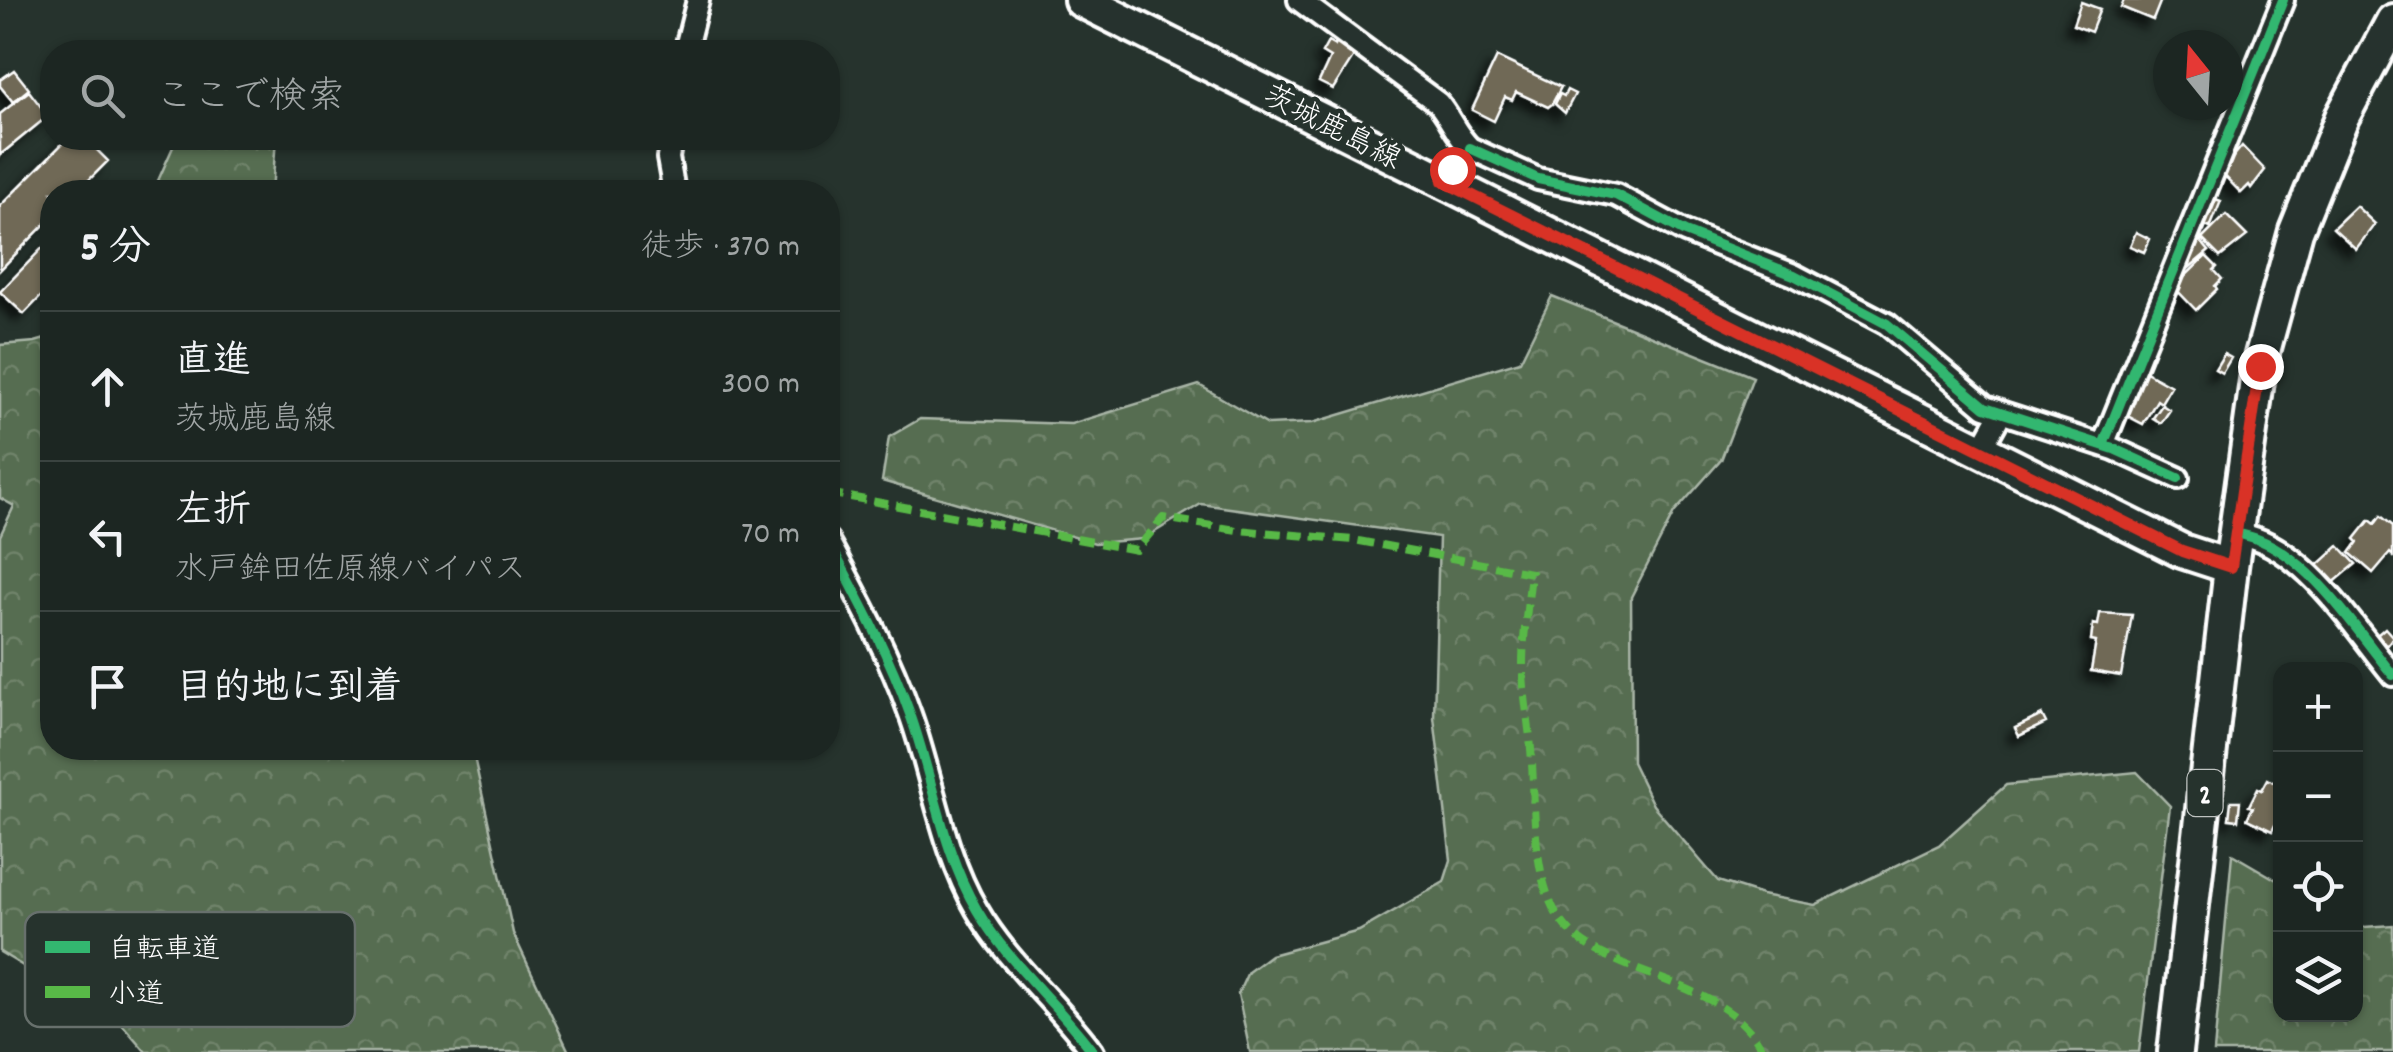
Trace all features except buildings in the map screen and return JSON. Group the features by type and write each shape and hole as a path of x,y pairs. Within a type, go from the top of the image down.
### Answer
{"main road":[{"name":"茨城鹿島線","path":"1082,0 2182,551 2231,567"},
{"name":"2","path":"2174,1052 2231,567 2260,366 2296,231 2342,118 2393,21"}],"street":[{"path":"688,40 698,0"},
{"path":"1300,0 1438,103 1470,148 1538,179 1616,196 1685,232 1794,275 1888,324 1985,407 2103,446 2178,478"},
{"path":"2103,446 2283,0"},
{"path":"1443,181 1470,148"},
{"path":"669,150 672,180"},
{"path":"1980,451 2001,413"},
{"path":"2236,534 2256,536 2313,577 2393,675"},
{"path":"840,566 910,713 953,855 978,912 1093,1052"}],"green space":[{"path":"172,150 275,150 273,180 158,180"},
{"path":"1552,296 1753,377 1721,460 1674,513 1631,597 1632,762 1653,805 1718,881 1762,895 1815,905 1939,845 2006,785 2137,772 2170,806 2139,1052 1250,1052 1238,994 1248,972 1271,955 1359,931 1444,882 1451,860 1434,717 1439,537 1201,504 1143,539 1095,543 882,481 889,437 920,419 1071,424 1199,385 1268,425 1312,423 1520,361"},
{"path":"40,341 40,760 475,760 513,933 569,1052 146,1052 124,1027 355,1027 355,912 25,912 25,967 0,952 0,536 14,506 0,498 0,345"},
{"path":"2232,854 2273,878 2273,1022 2363,1022 2363,927 2393,925 2393,1052 2214,1052"}],"marked path":[{"path":"840,495 1136,550 1163,518 1237,530 1354,540 1531,573 1523,676 1537,847 1553,907 1568,930 1584,943 1707,998 1729,1012 1749,1030 1764,1052"}],"cycle path":[{"path":"2103,445 2283,0"},
{"path":"1470,148 1538,179 1616,195 1685,232 1794,275 1887,324 1985,407 2114,449 2178,478"},
{"path":"2236,534 2260,540 2304,569 2393,675"},
{"path":"840,564 902,692 946,839 965,887 989,929 1093,1052"}],"route":[{"path":"1452,169 1443,181 2182,551 2231,567 2260,366"}]}
